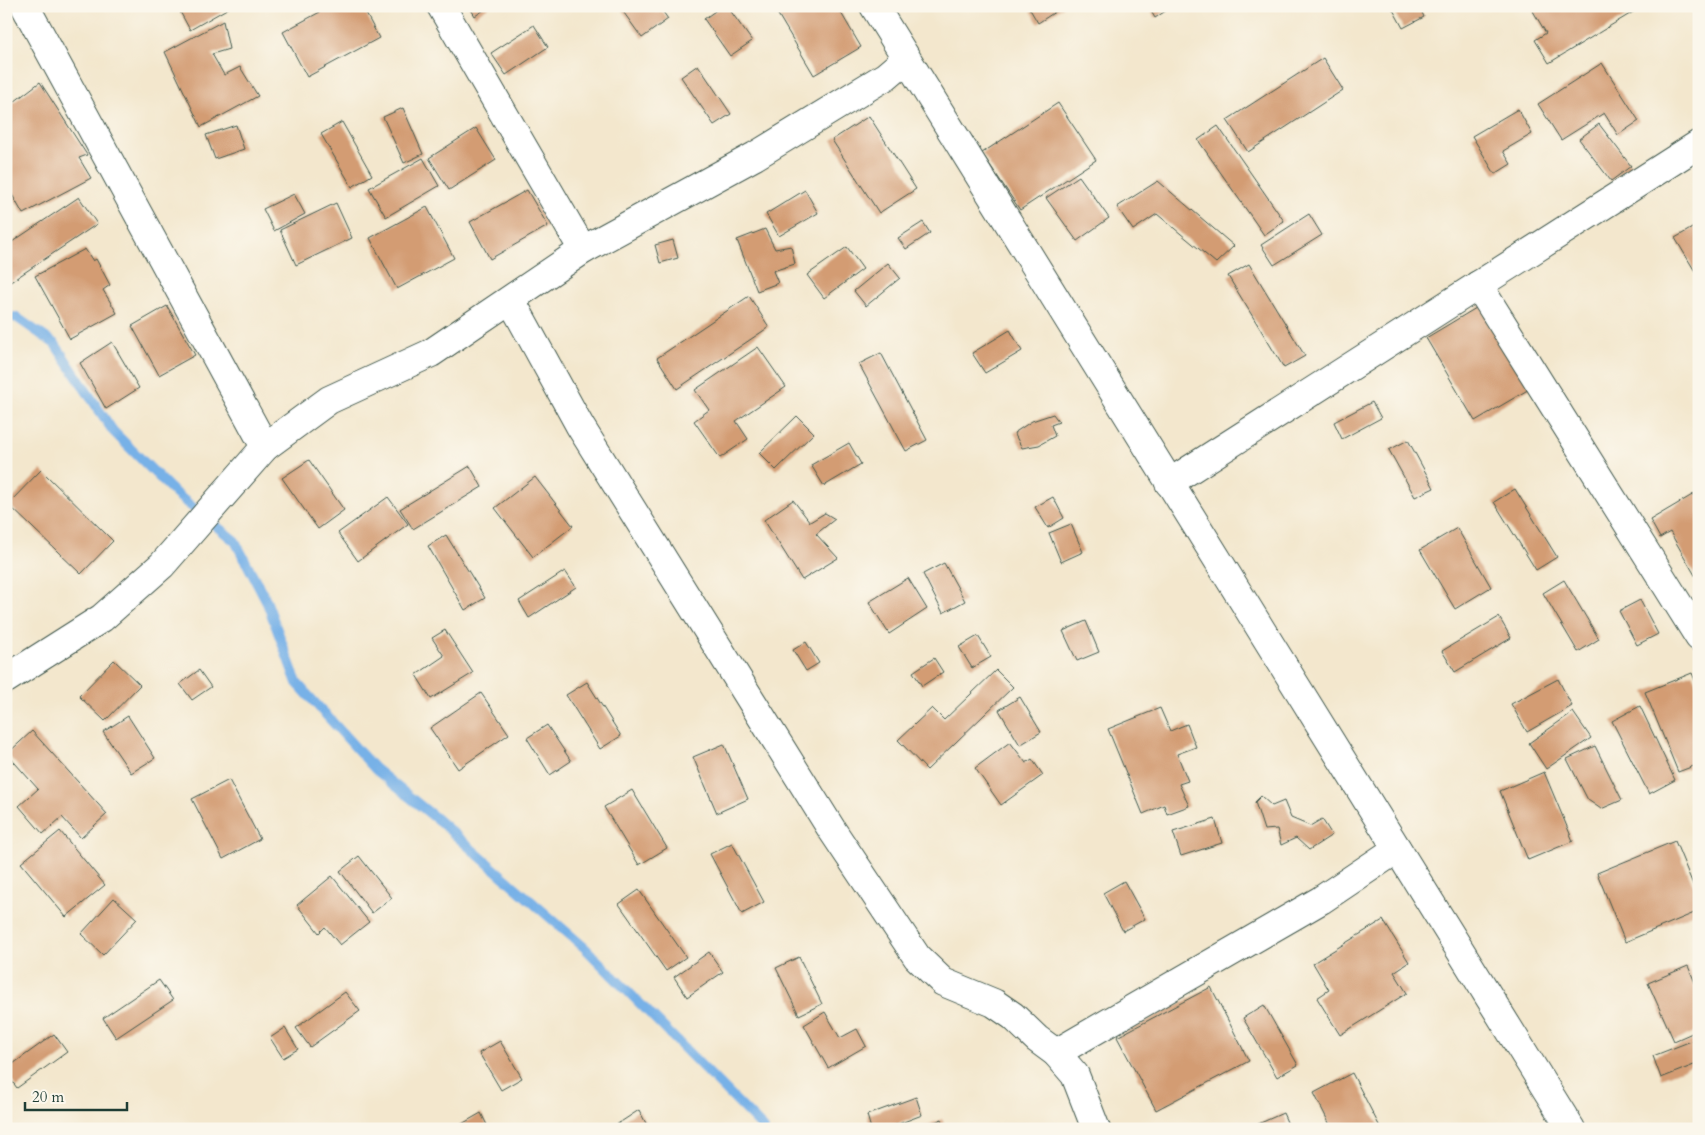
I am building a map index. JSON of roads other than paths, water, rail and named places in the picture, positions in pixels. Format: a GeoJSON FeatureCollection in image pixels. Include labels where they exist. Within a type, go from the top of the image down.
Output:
{"type":"FeatureCollection","features":[{"type":"Feature","properties":{"kind":"street"},"geometry":{"type":"LineString","coordinates":[[25,6],[265,447]]}},
{"type":"Feature","properties":{"kind":"street"},"geometry":{"type":"LineString","coordinates":[[441,6],[583,250]]}},
{"type":"Feature","properties":{"kind":"street"},"geometry":{"type":"LineString","coordinates":[[874,6],[1571,1129]]}},
{"type":"Feature","properties":{"kind":"street"},"geometry":{"type":"LineString","coordinates":[[6,679],[102,618],[162,564],[265,447],[329,400],[431,353],[583,250],[754,156],[886,76],[906,59]]}},
{"type":"Feature","properties":{"kind":"street"},"geometry":{"type":"LineString","coordinates":[[1169,483],[1699,144]]}},
{"type":"Feature","properties":{"kind":"street"},"geometry":{"type":"LineString","coordinates":[[1478,285],[1699,636]]}},
{"type":"Feature","properties":{"kind":"street"},"geometry":{"type":"LineString","coordinates":[[511,300],[590,442],[832,830],[917,957],[943,982],[962,992],[994,1003],[1013,1016],[1037,1039],[1056,1053],[1075,1075],[1096,1129]]}},
{"type":"Feature","properties":{"kind":"street"},"geometry":{"type":"LineString","coordinates":[[1056,1053],[1321,900],[1397,849]]}},
{"type":"Feature","properties":{"kind":"waterway"},"geometry":{"type":"LineString","coordinates":[[6,318],[16,317],[55,344],[113,431],[176,494],[235,541],[266,600],[297,683],[375,769],[438,820],[585,948],[764,1129]]}}]}
